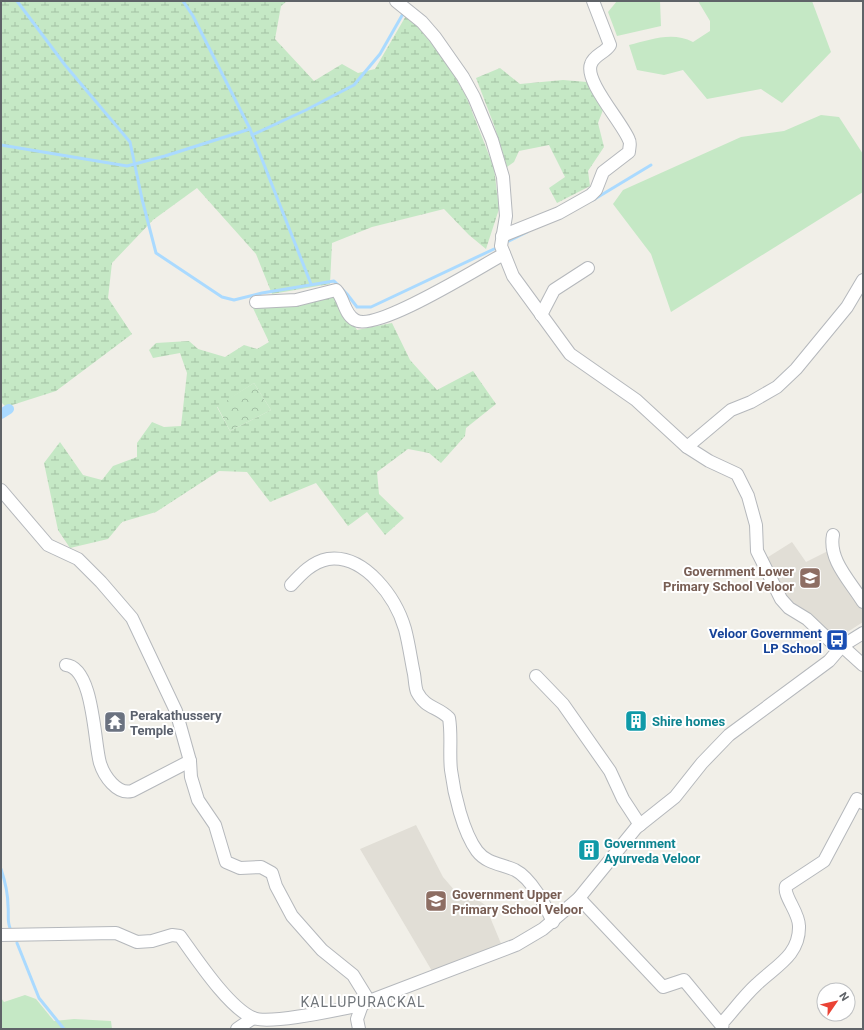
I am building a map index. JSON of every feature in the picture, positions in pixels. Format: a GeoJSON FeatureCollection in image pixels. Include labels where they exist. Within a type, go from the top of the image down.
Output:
{"type":"FeatureCollection","features":[{"type":"Feature","properties":{"kind":"street"},"geometry":{"type":"LineString","coordinates":[[396,1],[422,22],[435,37],[470,88],[492,140],[503,177],[506,216],[501,246],[512,276],[570,354],[636,400],[687,447],[709,461],[737,474],[748,496],[756,525],[757,551],[781,600],[789,608],[807,619],[830,641],[842,646],[863,665]]}},
{"type":"Feature","properties":{"kind":"street"},"geometry":{"type":"LineString","coordinates":[[502,236],[559,213],[590,195],[596,190],[603,172],[629,152],[630,141],[612,109],[596,88],[589,73],[591,63],[599,54],[607,50],[610,45],[593,1]]}},
{"type":"Feature","properties":{"kind":"street"},"geometry":{"type":"LineString","coordinates":[[256,302],[296,300],[336,290],[353,318],[356,321],[365,322],[403,310],[504,254]]}},
{"type":"Feature","properties":{"kind":"street"},"geometry":{"type":"LineString","coordinates":[[542,315],[554,290],[588,268]]}},
{"type":"Feature","properties":{"kind":"street"},"geometry":{"type":"LineString","coordinates":[[687,447],[731,410],[751,402],[777,387],[796,369],[847,307],[863,280]]}},
{"type":"Feature","properties":{"kind":"street"},"geometry":{"type":"LineString","coordinates":[[1,490],[48,544],[78,559],[101,582],[132,618],[176,711],[190,761],[191,778],[198,800],[215,825],[226,862],[240,868],[262,867],[272,873],[276,886],[292,916],[322,950],[353,975],[366,1003]]}},
{"type":"Feature","properties":{"kind":"street"},"geometry":{"type":"LineString","coordinates":[[833,535],[832,540],[836,561],[863,602]]}},
{"type":"Feature","properties":{"kind":"street"},"geometry":{"type":"LineString","coordinates":[[291,584],[308,567],[327,559],[343,560],[361,567],[378,582],[397,610],[405,630],[417,691],[427,706],[438,710],[449,718],[451,770],[461,816],[469,837],[478,852],[491,862],[516,871],[525,879],[541,898],[553,922]]}},
{"type":"Feature","properties":{"kind":"street"},"geometry":{"type":"LineString","coordinates":[[1,935],[116,933],[137,942],[152,941],[172,935],[180,936],[204,969],[226,995],[242,1011],[253,1018],[264,1020],[295,1017],[366,1003],[516,945],[553,922],[579,898],[640,825],[675,797],[702,763],[729,735],[829,661],[842,646],[863,633]]}},
{"type":"Feature","properties":{"kind":"street"},"geometry":{"type":"LineString","coordinates":[[66,665],[74,668],[84,684],[92,707],[100,763],[113,785],[125,791],[132,791],[190,761]]}},
{"type":"Feature","properties":{"kind":"street"},"geometry":{"type":"LineString","coordinates":[[536,676],[563,704],[610,771],[623,799],[640,825]]}},
{"type":"Feature","properties":{"kind":"street"},"geometry":{"type":"LineString","coordinates":[[579,898],[663,987],[684,980],[722,1027],[755,985],[785,961],[794,950],[799,926],[798,915],[786,894],[786,886],[821,865],[857,799],[863,803]]}},
{"type":"Feature","properties":{"kind":"street"},"geometry":{"type":"LineString","coordinates":[[359,1029],[357,1019],[366,1003]]}},
{"type":"Feature","properties":{"kind":"street"},"geometry":{"type":"LineString","coordinates":[[237,1029],[253,1018]]}},
{"type":"Feature","properties":{"kind":"shaded area","name":"Government Lower Primary School Veloor"},"geometry":{"type":"Polygon","coordinates":[[[792,542],[806,562],[828,551],[863,609],[863,622],[835,640],[794,606],[783,593],[765,559],[792,542]]]}},
{"type":"Feature","properties":{"kind":"shaded area","name":"Government Upper Primary School Veloor"},"geometry":{"type":"Polygon","coordinates":[[[416,825],[443,877],[455,891],[475,898],[485,905],[502,946],[432,971],[360,849],[416,825]]]}},
{"type":"Feature","properties":{"kind":"green space"},"geometry":{"type":"Polygon","coordinates":[[[1,1],[287,1],[281,6],[275,39],[314,81],[342,64],[358,73],[375,69],[407,14],[446,61],[466,96],[494,168],[499,209],[486,249],[469,235],[444,209],[372,227],[332,243],[330,284],[272,294],[256,254],[197,188],[153,220],[112,263],[108,298],[132,334],[56,391],[6,407],[1,402],[1,1]]]}},
{"type":"Feature","properties":{"kind":"green space"},"geometry":{"type":"Polygon","coordinates":[[[617,1],[660,1],[661,26],[617,36],[608,12],[617,1]]]}},
{"type":"Feature","properties":{"kind":"green space"},"geometry":{"type":"Polygon","coordinates":[[[698,1],[812,1],[831,52],[782,103],[761,89],[707,99],[683,70],[664,75],[637,70],[629,45],[669,37],[677,37],[693,42],[710,31],[710,21],[698,1]]]}},
{"type":"Feature","properties":{"kind":"green space"},"geometry":{"type":"Polygon","coordinates":[[[500,68],[520,84],[563,80],[587,82],[598,98],[603,110],[598,123],[604,147],[588,171],[590,186],[557,203],[549,188],[565,177],[549,145],[519,151],[514,162],[507,167],[494,125],[476,78],[500,68]]]}},
{"type":"Feature","properties":{"kind":"green space"},"geometry":{"type":"Polygon","coordinates":[[[821,115],[839,117],[863,154],[863,192],[671,312],[651,254],[613,204],[623,190],[741,137],[784,131],[821,115]]]}},
{"type":"Feature","properties":{"kind":"green space"},"geometry":{"type":"Polygon","coordinates":[[[334,294],[357,330],[392,323],[410,360],[437,390],[473,371],[496,404],[466,428],[465,436],[441,463],[429,453],[408,449],[377,472],[379,494],[404,518],[385,535],[367,512],[348,526],[316,483],[270,502],[247,472],[219,471],[156,512],[122,522],[108,539],[70,548],[58,530],[44,463],[60,442],[83,475],[102,480],[113,466],[137,457],[137,443],[152,422],[164,427],[181,426],[187,373],[180,353],[153,358],[149,350],[156,343],[189,341],[198,349],[225,357],[244,345],[257,349],[269,342],[253,308],[296,304],[334,294]],[[254,383],[217,407],[230,431],[271,410],[254,383]]]}},
{"type":"Feature","properties":{"kind":"green space"},"geometry":{"type":"Polygon","coordinates":[[[254,383],[271,410],[230,431],[217,406],[254,383]]]}},
{"type":"Feature","properties":{"kind":"green space"},"geometry":{"type":"Polygon","coordinates":[[[25,995],[36,999],[54,1021],[74,1019],[111,1021],[112,1029],[1,1029],[1,998],[4,1002],[25,995]]]}},
{"type":"Feature","properties":{"kind":"waterway"},"geometry":{"type":"LineString","coordinates":[[17,1],[65,65],[130,142],[142,199],[156,253],[222,297],[234,300],[262,293],[334,281],[357,307],[371,307],[494,249]]}},
{"type":"Feature","properties":{"kind":"waterway"},"geometry":{"type":"LineString","coordinates":[[183,1],[193,16],[250,129],[311,284]]}},
{"type":"Feature","properties":{"kind":"waterway"},"geometry":{"type":"LineString","coordinates":[[252,135],[306,110],[354,85],[380,54],[404,12]]}},
{"type":"Feature","properties":{"kind":"waterway"},"geometry":{"type":"LineString","coordinates":[[1,145],[127,166],[165,156],[250,129]]}},
{"type":"Feature","properties":{"kind":"waterway"},"geometry":{"type":"LineString","coordinates":[[593,200],[651,165]]}},
{"type":"Feature","properties":{"kind":"waterway"},"geometry":{"type":"LineString","coordinates":[[509,241],[527,232]]}},
{"type":"Feature","properties":{"kind":"waterway"},"geometry":{"type":"LineString","coordinates":[[1,414],[9,409]]}},
{"type":"Feature","properties":{"kind":"waterway"},"geometry":{"type":"LineString","coordinates":[[1,869],[7,892],[8,920],[10,928]]}},
{"type":"Feature","properties":{"kind":"waterway"},"geometry":{"type":"LineString","coordinates":[[17,943],[39,998],[64,1029]]}},
{"type":"Feature","properties":{"kind":"place","name":"Government Lower Primary School Veloor"},"geometry":{"type":"Point","coordinates":[810,578]}},
{"type":"Feature","properties":{"kind":"place","name":"Veloor Government LP School"},"geometry":{"type":"Point","coordinates":[837,640]}},
{"type":"Feature","properties":{"kind":"place","name":"Shire homes"},"geometry":{"type":"Point","coordinates":[636,721]}},
{"type":"Feature","properties":{"kind":"place","name":"Perakathussery Temple"},"geometry":{"type":"Point","coordinates":[115,722]}},
{"type":"Feature","properties":{"kind":"place","name":"Government Ayurveda Veloor"},"geometry":{"type":"Point","coordinates":[589,850]}},
{"type":"Feature","properties":{"kind":"place","name":"Government Upper Primary School Veloor"},"geometry":{"type":"Point","coordinates":[436,901]}},
{"type":"Feature","properties":{"kind":"district","name":"KALLUPURACKAL"},"geometry":{"type":"Point","coordinates":[363,1002]}}]}
